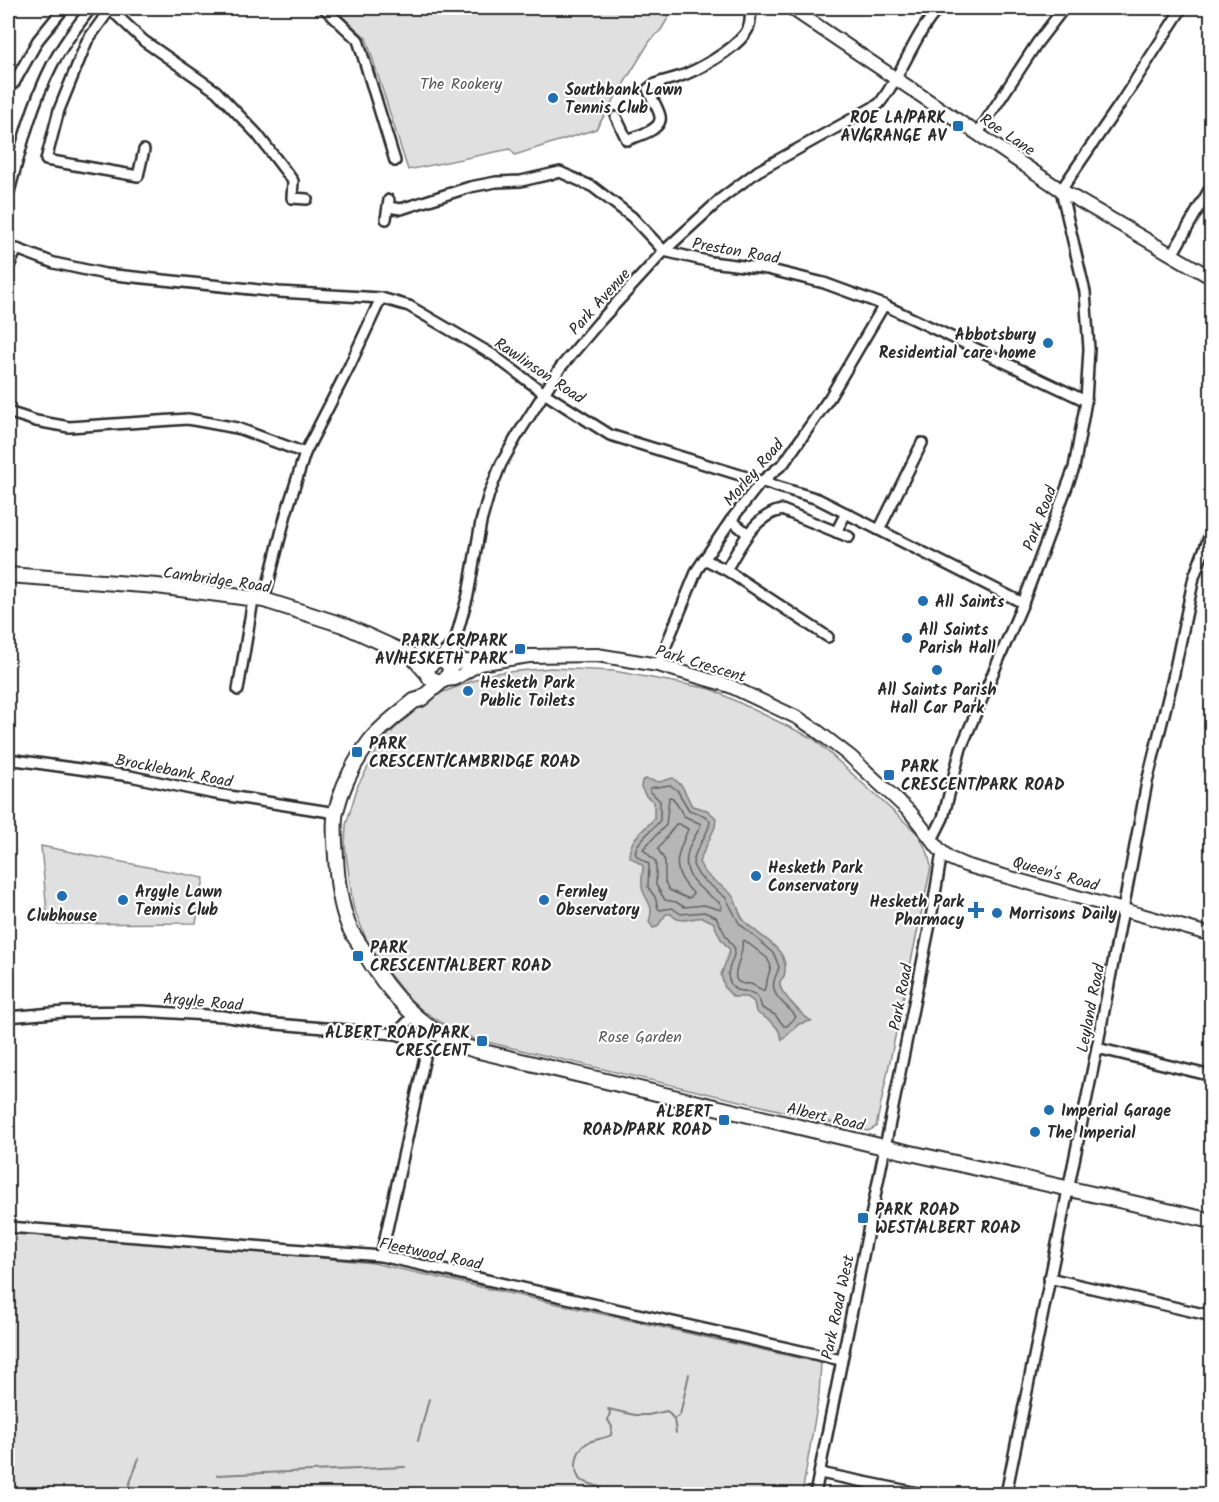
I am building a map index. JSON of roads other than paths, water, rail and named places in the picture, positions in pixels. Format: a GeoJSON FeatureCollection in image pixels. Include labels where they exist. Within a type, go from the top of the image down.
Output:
{"type":"FeatureCollection","features":[{"type":"Feature","properties":{"kind":"highway","name":"Cambridge Road"},"geometry":{"type":"LineString","coordinates":[[8,575],[157,586],[258,600],[344,625],[412,656],[428,675]]}},
{"type":"Feature","properties":{"kind":"highway","name":"Cambridge Road"},"geometry":{"type":"LineString","coordinates":[[412,656],[421,654],[443,662]]}},
{"type":"Feature","properties":{"kind":"highway"},"geometry":{"type":"LineString","coordinates":[[443,662],[450,675],[444,681],[432,680],[428,675],[429,665],[443,662]]}},
{"type":"Feature","properties":{"kind":"highway","name":"Park Crescent"},"geometry":{"type":"LineString","coordinates":[[414,701],[415,695],[428,675]]}},
{"type":"Feature","properties":{"kind":"highway","name":"Park Crescent"},"geometry":{"type":"LineString","coordinates":[[431,1035],[389,990],[347,924],[336,863],[336,813],[342,792],[370,740],[414,701],[421,699],[444,681]]}},
{"type":"Feature","properties":{"kind":"highway","name":"Albert Road"},"geometry":{"type":"LineString","coordinates":[[431,1035],[475,1050],[885,1147],[1212,1221]]}},
{"type":"Feature","properties":{"kind":"main road","name":"Roe Lane"},"geometry":{"type":"LineString","coordinates":[[791,8],[1061,190],[1212,278]]}},
{"type":"Feature","properties":{"kind":"main road","name":"Park Crescent"},"geometry":{"type":"LineString","coordinates":[[444,681],[455,679],[479,664],[529,656],[597,655],[658,665],[730,686],[798,718],[851,757],[911,813]]}},
{"type":"Feature","properties":{"kind":"main road","name":"Park Crescent"},"geometry":{"type":"LineString","coordinates":[[443,662],[468,661],[479,664]]}},
{"type":"Feature","properties":{"kind":"main road","name":"Queen's Road"},"geometry":{"type":"LineString","coordinates":[[911,813],[942,852],[965,865],[1212,935]]}},
{"type":"Feature","properties":{"kind":"street"},"geometry":{"type":"LineString","coordinates":[[8,82],[14,83],[38,40],[64,8]]}},
{"type":"Feature","properties":{"kind":"street"},"geometry":{"type":"LineString","coordinates":[[8,195],[26,129],[52,65],[91,8]]}},
{"type":"Feature","properties":{"kind":"street"},"geometry":{"type":"LineString","coordinates":[[144,150],[138,176],[46,160],[59,110],[87,41],[109,8],[144,41],[216,92],[257,134],[293,181],[292,198],[307,199]]}},
{"type":"Feature","properties":{"kind":"street"},"geometry":{"type":"LineString","coordinates":[[324,8],[358,40],[395,161]]}},
{"type":"Feature","properties":{"kind":"street"},"geometry":{"type":"LineString","coordinates":[[616,117],[627,140],[655,128],[660,122],[660,115],[648,89],[655,83],[700,69],[722,54],[744,34],[751,20],[750,8]]}},
{"type":"Feature","properties":{"kind":"street","name":"Park Avenue"},"geometry":{"type":"LineString","coordinates":[[443,662],[455,641],[468,595],[481,522],[489,494],[501,464],[560,368],[664,251],[723,197],[758,171],[879,104],[896,79],[929,18],[939,8]]}},
{"type":"Feature","properties":{"kind":"street"},"geometry":{"type":"LineString","coordinates":[[978,133],[1037,43],[1064,8]]}},
{"type":"Feature","properties":{"kind":"street"},"geometry":{"type":"LineString","coordinates":[[1061,190],[1182,8]]}},
{"type":"Feature","properties":{"kind":"street"},"geometry":{"type":"LineString","coordinates":[[386,219],[389,203],[401,209],[470,187],[520,181],[560,172],[594,187],[632,217],[664,251]]}},
{"type":"Feature","properties":{"kind":"street"},"geometry":{"type":"LineString","coordinates":[[1172,255],[1212,185]]}},
{"type":"Feature","properties":{"kind":"street","name":"Park Road"},"geometry":{"type":"LineString","coordinates":[[932,840],[943,818],[961,748],[1023,603],[1074,468],[1086,401],[1089,349],[1084,292],[1061,190]]}},
{"type":"Feature","properties":{"kind":"street","name":"Rawlinson Road"},"geometry":{"type":"LineString","coordinates":[[8,268],[17,249],[54,263],[105,274],[279,292],[381,298],[409,306],[493,355],[544,393],[610,435],[818,499],[1023,603]]}},
{"type":"Feature","properties":{"kind":"street","name":"Preston Road"},"geometry":{"type":"LineString","coordinates":[[664,251],[711,262],[767,269],[824,283],[884,305],[1086,401]]}},
{"type":"Feature","properties":{"kind":"street"},"geometry":{"type":"LineString","coordinates":[[238,690],[258,600],[305,453],[381,298]]}},
{"type":"Feature","properties":{"kind":"street","name":"Morley Road"},"geometry":{"type":"LineString","coordinates":[[658,665],[697,570],[731,520],[761,482],[784,463],[830,397],[884,305]]}},
{"type":"Feature","properties":{"kind":"street"},"geometry":{"type":"LineString","coordinates":[[8,412],[36,421],[69,427],[188,419],[237,428],[305,453]]}},
{"type":"Feature","properties":{"kind":"street"},"geometry":{"type":"LineString","coordinates":[[879,530],[922,443]]}},
{"type":"Feature","properties":{"kind":"street"},"geometry":{"type":"LineString","coordinates":[[726,570],[748,534],[772,512],[782,510],[849,537]]}},
{"type":"Feature","properties":{"kind":"street"},"geometry":{"type":"LineString","coordinates":[[836,532],[846,513]]}},
{"type":"Feature","properties":{"kind":"street"},"geometry":{"type":"LineString","coordinates":[[731,520],[748,534]]}},
{"type":"Feature","properties":{"kind":"street","name":"Leyland Road"},"geometry":{"type":"LineString","coordinates":[[1006,1494],[1097,1048],[1147,782],[1173,678],[1194,577],[1212,529]]}},
{"type":"Feature","properties":{"kind":"street"},"geometry":{"type":"LineString","coordinates":[[704,559],[726,570],[828,637]]}},
{"type":"Feature","properties":{"kind":"street","name":"Brocklebank Road"},"geometry":{"type":"LineString","coordinates":[[8,759],[130,776],[210,793],[336,813]]}},
{"type":"Feature","properties":{"kind":"street","name":"Park Road"},"geometry":{"type":"LineString","coordinates":[[885,1147],[942,852]]}},
{"type":"Feature","properties":{"kind":"street","name":"Argyle Road"},"geometry":{"type":"LineString","coordinates":[[8,1017],[64,1012],[142,1011],[224,1016],[264,1023],[396,1034],[409,1038],[431,1035]]}},
{"type":"Feature","properties":{"kind":"street"},"geometry":{"type":"LineString","coordinates":[[396,1034],[414,1016]]}},
{"type":"Feature","properties":{"kind":"street"},"geometry":{"type":"LineString","coordinates":[[381,1256],[431,1035]]}},
{"type":"Feature","properties":{"kind":"street"},"geometry":{"type":"LineString","coordinates":[[1097,1048],[1212,1076]]}},
{"type":"Feature","properties":{"kind":"street","name":"Park Road West"},"geometry":{"type":"LineString","coordinates":[[815,1494],[885,1147]]}},
{"type":"Feature","properties":{"kind":"street","name":"Fleetwood Road"},"geometry":{"type":"LineString","coordinates":[[8,1227],[381,1256],[841,1360]]}},
{"type":"Feature","properties":{"kind":"street"},"geometry":{"type":"LineString","coordinates":[[1049,1278],[1212,1316]]}},
{"type":"Feature","properties":{"kind":"street"},"geometry":{"type":"LineString","coordinates":[[820,1473],[923,1494]]}},
{"type":"Feature","properties":{"kind":"water"},"geometry":{"type":"Polygon","coordinates":[[[673,778],[682,786],[692,806],[707,810],[716,818],[715,827],[699,862],[702,868],[731,894],[741,916],[747,923],[780,952],[785,969],[780,981],[781,988],[792,1004],[811,1021],[799,1024],[782,1040],[775,1026],[756,1012],[754,1002],[747,997],[733,997],[725,988],[721,975],[730,950],[721,939],[713,922],[704,918],[682,920],[666,914],[657,927],[653,928],[649,922],[651,909],[643,891],[643,866],[629,856],[630,850],[637,836],[654,819],[654,802],[646,796],[641,787],[642,781],[646,779],[659,782],[673,778]]]}},
{"type":"Feature","properties":{"kind":"waterway"},"geometry":{"type":"LineString","coordinates":[[675,1418],[680,1415],[689,1374]]}},
{"type":"Feature","properties":{"kind":"waterway"},"geometry":{"type":"LineString","coordinates":[[418,1441],[429,1399]]}},
{"type":"Feature","properties":{"kind":"waterway"},"geometry":{"type":"LineString","coordinates":[[612,1494],[580,1480],[576,1466],[576,1460],[583,1446],[611,1435],[612,1427],[608,1420],[610,1412],[608,1409],[635,1415],[667,1411],[674,1419],[676,1433]]}},
{"type":"Feature","properties":{"kind":"waterway"},"geometry":{"type":"LineString","coordinates":[[126,1494],[139,1458]]}},
{"type":"Feature","properties":{"kind":"waterway"},"geometry":{"type":"LineString","coordinates":[[217,1475],[405,1467]]}},
{"type":"Feature","properties":{"kind":"place","name":"Southbank Lawn Tennis Club"},"geometry":{"type":"Point","coordinates":[553,98]}},
{"type":"Feature","properties":{"kind":"place","name":"ROE LA/PARK AV/GRANGE AV"},"geometry":{"type":"Point","coordinates":[958,126]}},
{"type":"Feature","properties":{"kind":"place","name":"Abbotsbury Residential care home"},"geometry":{"type":"Point","coordinates":[1048,343]}},
{"type":"Feature","properties":{"kind":"place","name":"All Saints"},"geometry":{"type":"Point","coordinates":[923,601]}},
{"type":"Feature","properties":{"kind":"place","name":"All Saints Parish Hall"},"geometry":{"type":"Point","coordinates":[907,638]}},
{"type":"Feature","properties":{"kind":"place","name":"PARK CR/PARK AV/HESKETH PARK"},"geometry":{"type":"Point","coordinates":[520,649]}},
{"type":"Feature","properties":{"kind":"place","name":"All Saints Parish Hall Car Park"},"geometry":{"type":"Point","coordinates":[937,670]}},
{"type":"Feature","properties":{"kind":"place","name":"Hesketh Park Public Toilets"},"geometry":{"type":"Point","coordinates":[468,691]}},
{"type":"Feature","properties":{"kind":"place","name":"PARK CRESCENT/CAMBRIDGE ROAD"},"geometry":{"type":"Point","coordinates":[357,752]}},
{"type":"Feature","properties":{"kind":"place","name":"PARK CRESCENT/PARK ROAD"},"geometry":{"type":"Point","coordinates":[889,775]}},
{"type":"Feature","properties":{"kind":"place","name":"Hesketh Park Conservatory"},"geometry":{"type":"Point","coordinates":[756,876]}},
{"type":"Feature","properties":{"kind":"place","name":"Clubhouse"},"geometry":{"type":"Point","coordinates":[62,896]}},
{"type":"Feature","properties":{"kind":"place","name":"Argyle Lawn Tennis Club"},"geometry":{"type":"Point","coordinates":[123,900]}},
{"type":"Feature","properties":{"kind":"place","name":"Fernley Observatory"},"geometry":{"type":"Point","coordinates":[544,900]}},
{"type":"Feature","properties":{"kind":"place","name":"Hesketh Park Pharmacy"},"geometry":{"type":"Point","coordinates":[976,910]}},
{"type":"Feature","properties":{"kind":"place","name":"Morrisons Daily"},"geometry":{"type":"Point","coordinates":[997,913]}},
{"type":"Feature","properties":{"kind":"place","name":"PARK CRESCENT/ALBERT ROAD"},"geometry":{"type":"Point","coordinates":[358,956]}},
{"type":"Feature","properties":{"kind":"place","name":"ALBERT ROAD/PARK CRESCENT"},"geometry":{"type":"Point","coordinates":[482,1041]}},
{"type":"Feature","properties":{"kind":"place","name":"Imperial Garage"},"geometry":{"type":"Point","coordinates":[1049,1110]}},
{"type":"Feature","properties":{"kind":"place","name":"ALBERT ROAD/PARK ROAD"},"geometry":{"type":"Point","coordinates":[724,1120]}},
{"type":"Feature","properties":{"kind":"place","name":"The Imperial"},"geometry":{"type":"Point","coordinates":[1035,1132]}},
{"type":"Feature","properties":{"kind":"place","name":"PARK ROAD WEST/ALBERT ROAD"},"geometry":{"type":"Point","coordinates":[863,1218]}},
{"type":"Feature","properties":{"kind":"park label","name":"The Rookery"},"geometry":{"type":"Point","coordinates":[461,83]}},
{"type":"Feature","properties":{"kind":"park label","name":"Rose Garden"},"geometry":{"type":"Point","coordinates":[640,1036]}}]}
